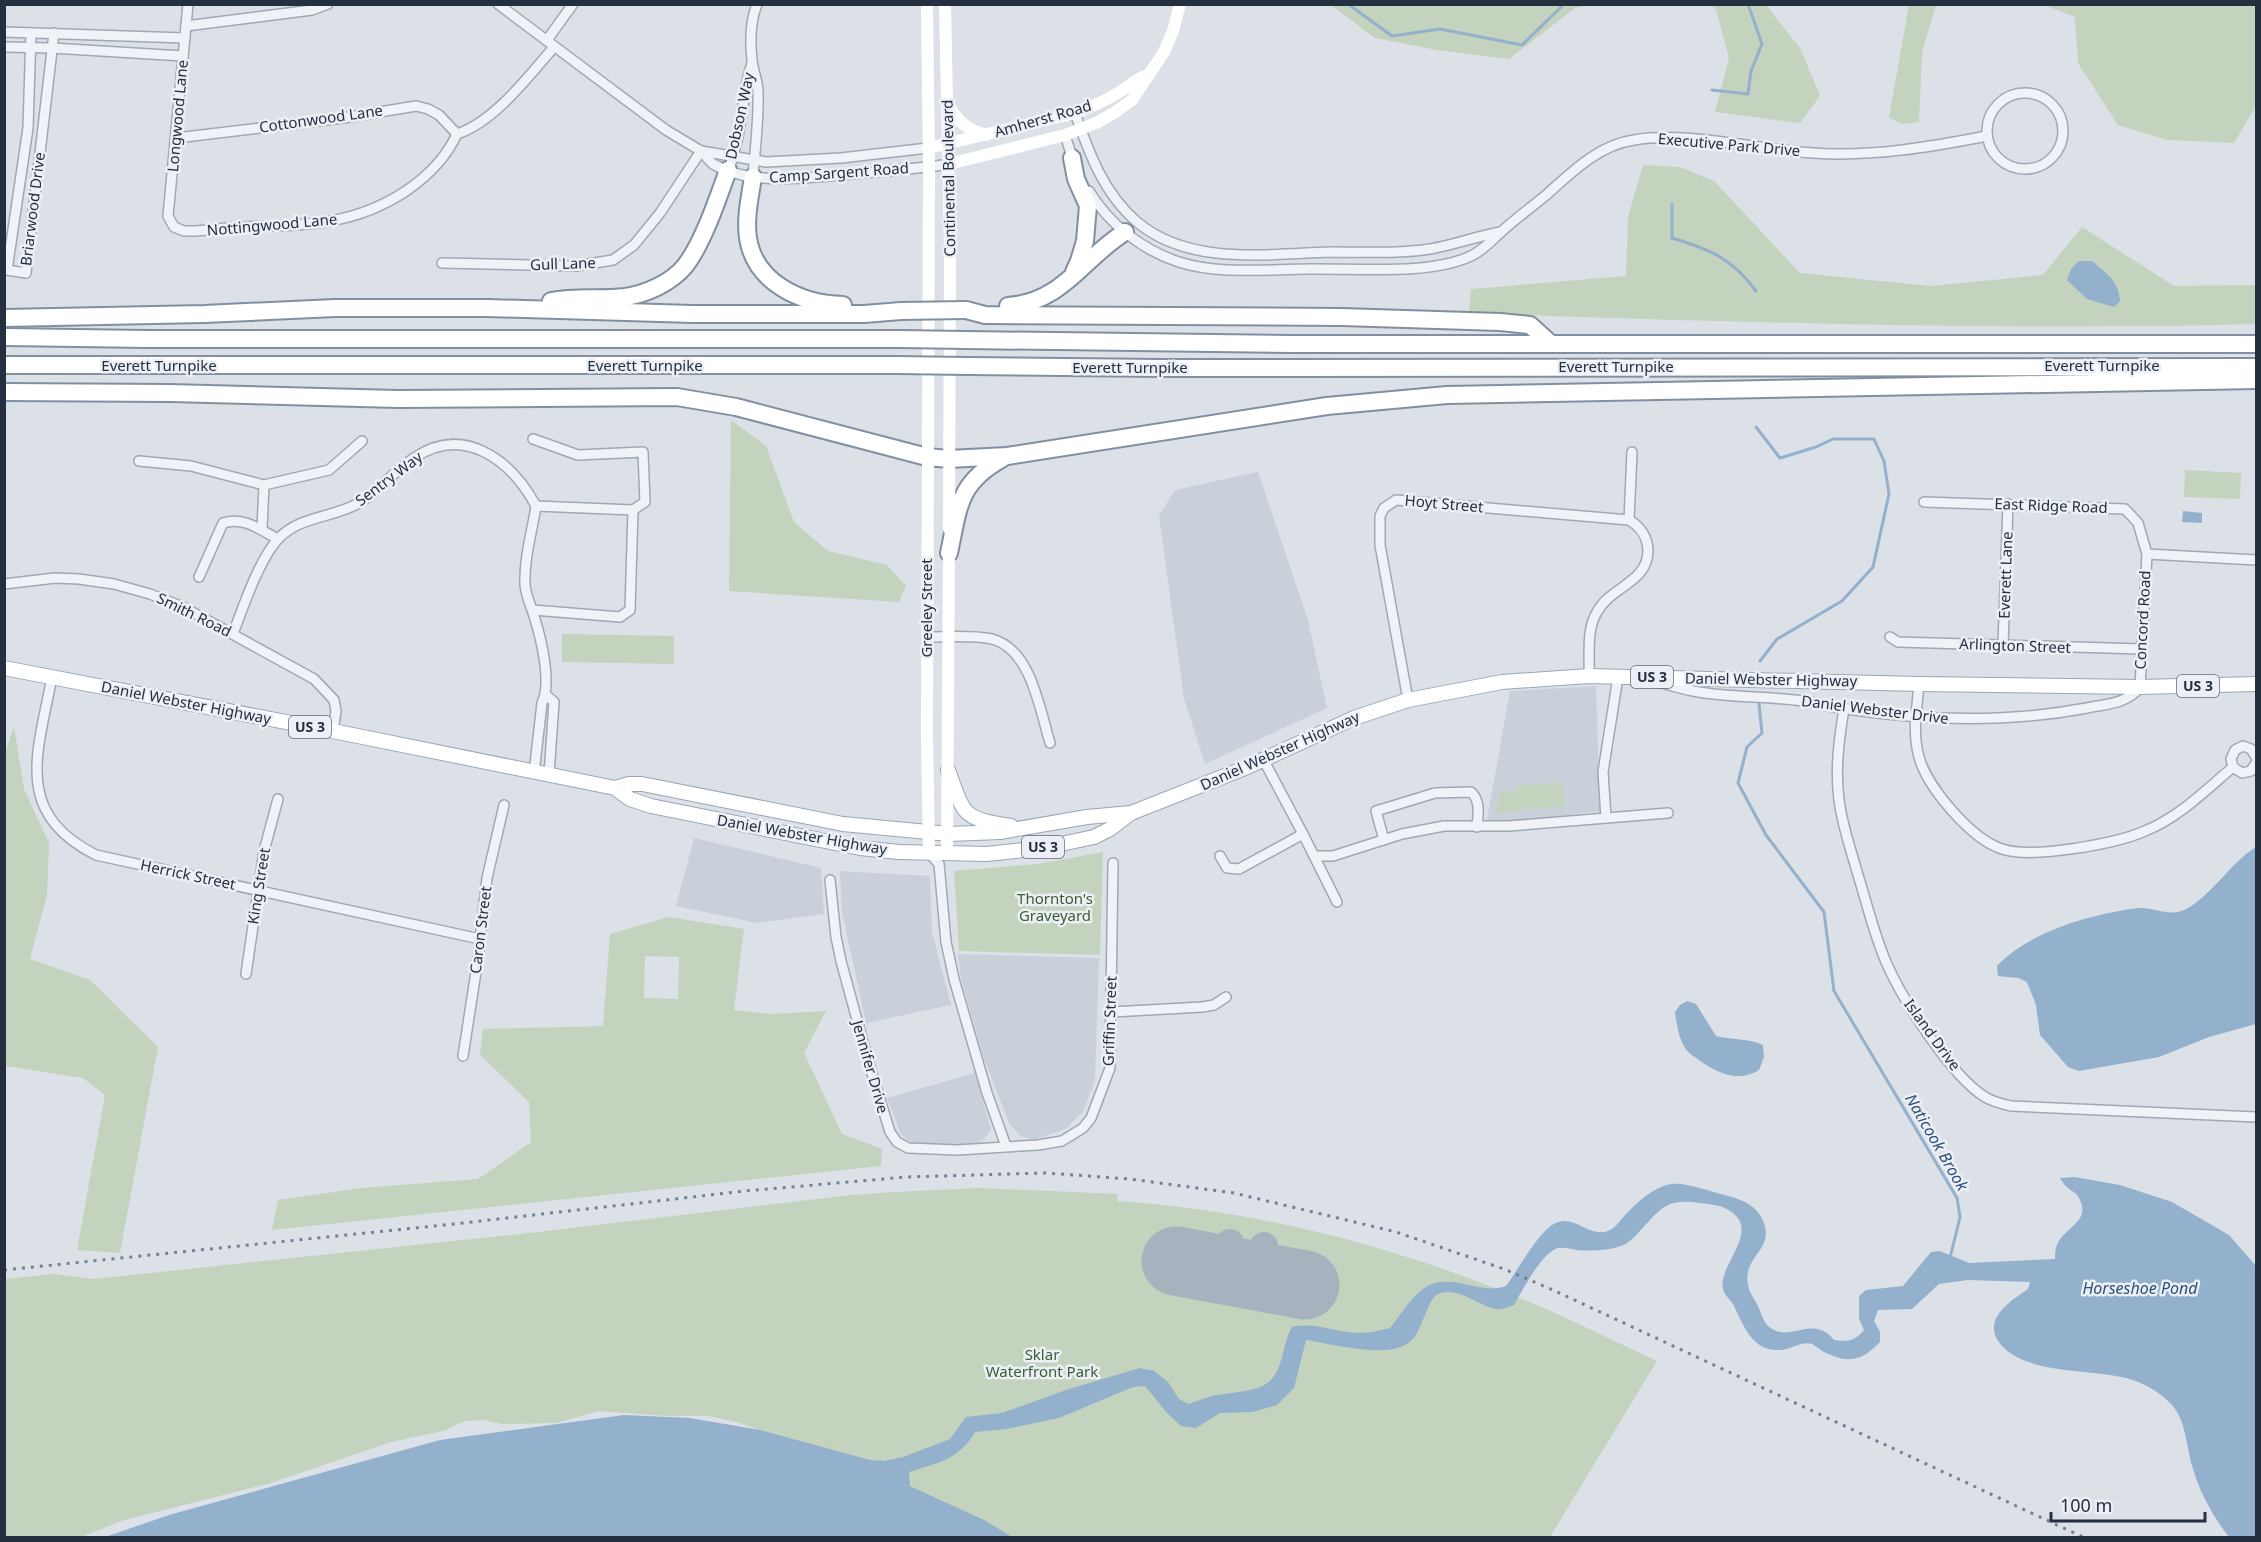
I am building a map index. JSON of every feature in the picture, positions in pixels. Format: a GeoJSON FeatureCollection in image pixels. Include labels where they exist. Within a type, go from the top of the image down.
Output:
{"type":"FeatureCollection","features":[{"type":"Feature","properties":{"kind":"highway"},"geometry":{"type":"LineString","coordinates":[[1071,276],[1079,261],[1085,241],[1088,206],[1076,178],[1072,158]]}},
{"type":"Feature","properties":{"kind":"highway"},"geometry":{"type":"LineString","coordinates":[[512,308],[559,300],[637,295],[658,286],[684,267],[695,249],[730,163]]}},
{"type":"Feature","properties":{"kind":"highway"},"geometry":{"type":"LineString","coordinates":[[753,169],[747,221],[748,239],[754,257],[768,278],[788,292],[811,299],[837,305],[869,306],[901,311]]}},
{"type":"Feature","properties":{"kind":"highway"},"geometry":{"type":"LineString","coordinates":[[4,318],[204,314],[335,308],[512,308],[693,314],[864,314],[966,310],[986,306],[1026,304],[1054,292],[1113,240],[1132,227]]}},
{"type":"Feature","properties":{"kind":"highway"},"geometry":{"type":"LineString","coordinates":[[966,310],[984,315],[1342,317],[1500,322],[1530,325],[1551,344]]}},
{"type":"Feature","properties":{"kind":"highway","name":"Everett Turnpike"},"geometry":{"type":"LineString","coordinates":[[4,337],[899,339],[1212,344],[2256,344]]}},
{"type":"Feature","properties":{"kind":"highway","name":"Everett Turnpike"},"geometry":{"type":"LineString","coordinates":[[4,365],[897,365],[1120,368],[2256,367]]}},
{"type":"Feature","properties":{"kind":"highway"},"geometry":{"type":"LineString","coordinates":[[4,392],[170,393],[398,399],[677,397],[736,407],[927,457],[948,459],[1007,456],[1327,406],[1447,395],[2256,380]]}},
{"type":"Feature","properties":{"kind":"highway"},"geometry":{"type":"LineString","coordinates":[[949,553],[959,504],[964,493],[978,474],[1007,456]]}},
{"type":"Feature","properties":{"kind":"main road","name":"Continental Boulevard"},"geometry":{"type":"LineString","coordinates":[[927,4],[928,348]]}},
{"type":"Feature","properties":{"kind":"main road","name":"Continental Boulevard"},"geometry":{"type":"LineString","coordinates":[[945,4],[950,351]]}},
{"type":"Feature","properties":{"kind":"main road","name":"Amherst Road"},"geometry":{"type":"LineString","coordinates":[[949,164],[1065,135],[1114,113],[1132,100],[1164,52],[1173,31],[1180,4]]}},
{"type":"Feature","properties":{"kind":"main road","name":"Amherst Road"},"geometry":{"type":"LineString","coordinates":[[928,148],[987,135],[1094,106],[1136,79],[1149,74]]}},
{"type":"Feature","properties":{"kind":"main road"},"geometry":{"type":"LineString","coordinates":[[947,102],[960,123],[974,132],[987,135]]}},
{"type":"Feature","properties":{"kind":"main road","name":"Greeley Street"},"geometry":{"type":"LineString","coordinates":[[928,348],[929,853]]}},
{"type":"Feature","properties":{"kind":"main road","name":"Greeley Street"},"geometry":{"type":"LineString","coordinates":[[943,859],[949,834],[950,351]]}},
{"type":"Feature","properties":{"kind":"main road","name":"Daniel Webster Highway"},"geometry":{"type":"LineString","coordinates":[[4,668],[615,788],[640,803],[682,813],[860,848],[929,853],[943,859],[1015,852],[1094,837],[1110,830],[1131,813],[1263,759],[1354,718],[1408,700],[1502,682],[1618,676],[2140,687],[2256,684]]}},
{"type":"Feature","properties":{"kind":"main road"},"geometry":{"type":"LineString","coordinates":[[948,770],[960,802],[970,816],[986,823],[1025,828]]}},
{"type":"Feature","properties":{"kind":"main road","name":"Daniel Webster Highway"},"geometry":{"type":"LineString","coordinates":[[615,788],[629,784],[642,784],[843,824],[928,833],[1000,832],[1111,814],[1131,813]]}},
{"type":"Feature","properties":{"kind":"street","name":"Longwood Lane"},"geometry":{"type":"LineString","coordinates":[[174,227],[168,216],[188,4]]}},
{"type":"Feature","properties":{"kind":"street"},"geometry":{"type":"LineString","coordinates":[[186,27],[312,10],[328,4]]}},
{"type":"Feature","properties":{"kind":"street","name":"Camp Sargent Road"},"geometry":{"type":"LineString","coordinates":[[498,4],[666,130],[701,151],[712,164],[730,163],[783,179],[949,164]]}},
{"type":"Feature","properties":{"kind":"street","name":"Nottingwood Lane"},"geometry":{"type":"LineString","coordinates":[[174,227],[196,232],[232,227],[306,225],[354,217],[387,203],[418,183],[444,157],[457,134],[468,130],[506,99],[550,44],[573,4]]}},
{"type":"Feature","properties":{"kind":"street","name":"Dobson Way"},"geometry":{"type":"LineString","coordinates":[[730,163],[738,137],[752,63],[752,21],[757,4]]}},
{"type":"Feature","properties":{"kind":"street"},"geometry":{"type":"LineString","coordinates":[[4,32],[185,38]]}},
{"type":"Feature","properties":{"kind":"street","name":"Briarwood Drive"},"geometry":{"type":"LineString","coordinates":[[31,33],[28,128],[7,270],[26,273],[54,33]]}},
{"type":"Feature","properties":{"kind":"street"},"geometry":{"type":"LineString","coordinates":[[4,47],[183,56]]}},
{"type":"Feature","properties":{"kind":"street","name":"Dobson Way"},"geometry":{"type":"LineString","coordinates":[[752,63],[757,76],[758,92],[753,169]]}},
{"type":"Feature","properties":{"kind":"street"},"geometry":{"type":"LineString","coordinates":[[2021,93],[2039,96],[2052,104],[2061,118],[2061,142],[2055,154],[2046,163],[2029,169],[2019,169],[2004,163],[1993,151],[1988,136],[1989,118],[1995,108],[2010,96],[2021,93]]}},
{"type":"Feature","properties":{"kind":"street","name":"Cottonwood Lane"},"geometry":{"type":"LineString","coordinates":[[176,138],[416,106],[439,115],[457,134]]}},
{"type":"Feature","properties":{"kind":"street","name":"Executive Park Drive"},"geometry":{"type":"LineString","coordinates":[[1075,112],[1106,185],[1146,248],[1182,263],[1233,269],[1420,267],[1472,256],[1594,155],[1631,140],[1668,138],[1783,150],[1850,154],[1898,150],[1988,136]]}},
{"type":"Feature","properties":{"kind":"street","name":"Executive Park Drive"},"geometry":{"type":"LineString","coordinates":[[1065,135],[1072,158],[1096,203],[1132,227],[1191,248],[1239,254],[1404,252],[1453,244],[1501,232]]}},
{"type":"Feature","properties":{"kind":"street","name":"Camp Sargent Road"},"geometry":{"type":"LineString","coordinates":[[730,163],[753,169],[799,161],[928,148]]}},
{"type":"Feature","properties":{"kind":"street","name":"Gull Lane"},"geometry":{"type":"LineString","coordinates":[[442,263],[576,266],[613,260],[634,246],[660,213],[701,151]]}},
{"type":"Feature","properties":{"kind":"street"},"geometry":{"type":"LineString","coordinates":[[533,439],[578,455],[643,453],[645,502],[633,510],[536,506],[526,564],[525,587],[539,632],[546,695],[542,703],[534,773]]}},
{"type":"Feature","properties":{"kind":"street"},"geometry":{"type":"LineString","coordinates":[[139,461],[191,466],[264,485],[329,470],[362,441]]}},
{"type":"Feature","properties":{"kind":"street","name":"Sentry Way"},"geometry":{"type":"LineString","coordinates":[[232,633],[268,553],[278,539],[292,528],[314,518],[355,506],[414,458],[435,446],[459,443],[482,450],[521,481],[536,506]]}},
{"type":"Feature","properties":{"kind":"street"},"geometry":{"type":"LineString","coordinates":[[1589,676],[1591,630],[1596,612],[1614,592],[1643,572],[1646,563],[1645,537],[1641,530],[1629,520],[1632,453]]}},
{"type":"Feature","properties":{"kind":"street"},"geometry":{"type":"LineString","coordinates":[[262,528],[264,485]]}},
{"type":"Feature","properties":{"kind":"street","name":"Hoyt Street"},"geometry":{"type":"LineString","coordinates":[[1408,700],[1380,545],[1380,516],[1389,503],[1405,500],[1629,520]]}},
{"type":"Feature","properties":{"kind":"street","name":"East Ridge Road"},"geometry":{"type":"LineString","coordinates":[[1924,502],[2126,509],[2138,523],[2147,554]]}},
{"type":"Feature","properties":{"kind":"street","name":"Everett Lane"},"geometry":{"type":"LineString","coordinates":[[2003,645],[2008,504]]}},
{"type":"Feature","properties":{"kind":"street"},"geometry":{"type":"LineString","coordinates":[[532,610],[620,617],[630,610],[633,510]]}},
{"type":"Feature","properties":{"kind":"street"},"geometry":{"type":"LineString","coordinates":[[199,577],[223,524],[232,520],[262,528],[278,539]]}},
{"type":"Feature","properties":{"kind":"street"},"geometry":{"type":"LineString","coordinates":[[2147,554],[2256,560]]}},
{"type":"Feature","properties":{"kind":"street","name":"Concord Road"},"geometry":{"type":"LineString","coordinates":[[2140,687],[2147,554]]}},
{"type":"Feature","properties":{"kind":"street","name":"Smith Road"},"geometry":{"type":"LineString","coordinates":[[4,584],[55,578],[114,584],[150,594],[183,607],[308,675],[323,687],[334,700],[336,711],[333,731]]}},
{"type":"Feature","properties":{"kind":"street"},"geometry":{"type":"LineString","coordinates":[[927,637],[990,639],[1010,648],[1024,665],[1030,678],[1050,743]]}},
{"type":"Feature","properties":{"kind":"street","name":"Arlington Street"},"geometry":{"type":"LineString","coordinates":[[1890,637],[1898,642],[2142,649]]}},
{"type":"Feature","properties":{"kind":"street"},"geometry":{"type":"LineString","coordinates":[[1606,818],[1603,772],[1618,676]]}},
{"type":"Feature","properties":{"kind":"street","name":"Herrick Street"},"geometry":{"type":"LineString","coordinates":[[52,677],[36,760],[37,784],[44,807],[57,827],[74,844],[96,855],[480,939]]}},
{"type":"Feature","properties":{"kind":"street","name":"Daniel Webster Drive"},"geometry":{"type":"LineString","coordinates":[[1641,677],[1691,691],[1780,698],[1821,703],[1844,709],[1915,717],[1980,720],[2073,711],[2118,703],[2135,693],[2140,687]]}},
{"type":"Feature","properties":{"kind":"street"},"geometry":{"type":"LineString","coordinates":[[1919,684],[1915,717],[1916,742],[1925,774],[1968,828],[1987,843],[2004,850],[2026,853],[2061,849],[2097,844],[2145,831],[2166,820],[2233,767]]}},
{"type":"Feature","properties":{"kind":"street"},"geometry":{"type":"LineString","coordinates":[[546,695],[554,702],[549,776]]}},
{"type":"Feature","properties":{"kind":"street","name":"Island Drive"},"geometry":{"type":"LineString","coordinates":[[1844,709],[1838,761],[1839,803],[1846,836],[1877,938],[1895,983],[1914,1014],[1942,1053],[1968,1083],[1984,1097],[2011,1106],[2253,1116],[2256,1123]]}},
{"type":"Feature","properties":{"kind":"street"},"geometry":{"type":"LineString","coordinates":[[2256,757],[2254,751],[2249,748],[2239,747],[2231,757],[2233,767],[2240,772],[2252,770],[2256,762]]}},
{"type":"Feature","properties":{"kind":"street"},"geometry":{"type":"LineString","coordinates":[[1263,759],[1337,902]]}},
{"type":"Feature","properties":{"kind":"street"},"geometry":{"type":"LineString","coordinates":[[1384,840],[1376,811],[1435,793],[1471,792],[1477,797],[1477,827]]}},
{"type":"Feature","properties":{"kind":"street","name":"King Street"},"geometry":{"type":"LineString","coordinates":[[246,974],[264,851],[278,799]]}},
{"type":"Feature","properties":{"kind":"street","name":"Caron Street"},"geometry":{"type":"LineString","coordinates":[[463,1056],[478,959],[487,878],[504,805]]}},
{"type":"Feature","properties":{"kind":"street"},"geometry":{"type":"LineString","coordinates":[[1315,856],[1333,856],[1384,840],[1444,826],[1477,827],[1668,813]]}},
{"type":"Feature","properties":{"kind":"street"},"geometry":{"type":"LineString","coordinates":[[1220,856],[1227,868],[1239,869],[1303,834]]}},
{"type":"Feature","properties":{"kind":"street","name":"Greeley Street"},"geometry":{"type":"LineString","coordinates":[[943,859],[946,942],[954,979],[987,1093],[1006,1146]]}},
{"type":"Feature","properties":{"kind":"street","name":"Griffin Street"},"geometry":{"type":"LineString","coordinates":[[1006,1146],[1052,1144],[1073,1136],[1091,1118],[1100,1098],[1110,1068],[1113,863]]}},
{"type":"Feature","properties":{"kind":"street","name":"Jennifer Drive"},"geometry":{"type":"LineString","coordinates":[[830,880],[833,919],[841,961],[890,1132],[897,1142],[908,1148],[920,1150],[1006,1146]]}},
{"type":"Feature","properties":{"kind":"street"},"geometry":{"type":"LineString","coordinates":[[1112,1012],[1202,1007],[1214,1005],[1226,997]]}},
{"type":"Feature","properties":{"kind":"shaded area"},"geometry":{"type":"Polygon","coordinates":[[[1258,472],[1308,620],[1327,708],[1205,764],[1184,699],[1159,515],[1175,490],[1258,472]]]}},
{"type":"Feature","properties":{"kind":"shaded area"},"geometry":{"type":"Polygon","coordinates":[[[1596,686],[1600,811],[1486,825],[1510,691],[1596,686]]]}},
{"type":"Feature","properties":{"kind":"shaded area"},"geometry":{"type":"Polygon","coordinates":[[[694,838],[821,868],[824,914],[757,923],[676,906],[694,838]]]}},
{"type":"Feature","properties":{"kind":"shaded area"},"geometry":{"type":"Polygon","coordinates":[[[840,871],[930,876],[932,932],[951,1005],[866,1023],[842,912],[840,871]]]}},
{"type":"Feature","properties":{"kind":"shaded area"},"geometry":{"type":"Polygon","coordinates":[[[958,954],[1099,958],[1095,1081],[1083,1112],[1065,1129],[1034,1140],[1020,1136],[1009,1123],[983,1056],[961,978],[958,954]]]}},
{"type":"Feature","properties":{"kind":"shaded area"},"geometry":{"type":"Polygon","coordinates":[[[975,1073],[991,1130],[985,1138],[976,1144],[945,1147],[917,1144],[908,1141],[901,1134],[887,1098],[975,1073]]]}},
{"type":"Feature","properties":{"kind":"green space"},"geometry":{"type":"Polygon","coordinates":[[[1331,5],[1591,5],[1575,8],[1509,59],[1437,50],[1375,38],[1331,5]]]}},
{"type":"Feature","properties":{"kind":"green space"},"geometry":{"type":"Polygon","coordinates":[[[1711,5],[1766,5],[1800,48],[1820,96],[1800,123],[1715,112],[1729,58],[1716,9],[1711,5]]]}},
{"type":"Feature","properties":{"kind":"green space"},"geometry":{"type":"Polygon","coordinates":[[[1909,5],[1936,5],[1922,52],[1919,122],[1901,124],[1889,117],[1909,5]]]}},
{"type":"Feature","properties":{"kind":"green space"},"geometry":{"type":"Polygon","coordinates":[[[2044,5],[2256,5],[2256,106],[2234,143],[2167,140],[2118,125],[2078,63],[2075,17],[2044,5]]]}},
{"type":"Feature","properties":{"kind":"green space"},"geometry":{"type":"Polygon","coordinates":[[[1643,165],[1680,167],[1714,181],[1800,273],[1930,286],[2043,275],[2082,227],[2174,286],[2256,285],[2256,324],[1961,326],[1469,313],[1471,289],[1626,276],[1628,217],[1643,165]]]}},
{"type":"Feature","properties":{"kind":"green space"},"geometry":{"type":"Polygon","coordinates":[[[731,420],[766,446],[794,522],[828,551],[887,565],[906,586],[899,602],[729,591],[731,420]]]}},
{"type":"Feature","properties":{"kind":"green space"},"geometry":{"type":"Polygon","coordinates":[[[2185,470],[2241,473],[2240,499],[2184,497],[2185,470]]]}},
{"type":"Feature","properties":{"kind":"green space"},"geometry":{"type":"Polygon","coordinates":[[[562,634],[674,636],[674,664],[562,662],[562,634]]]}},
{"type":"Feature","properties":{"kind":"green space"},"geometry":{"type":"Polygon","coordinates":[[[14,726],[24,789],[49,843],[47,895],[30,959],[90,980],[158,1047],[120,1253],[77,1250],[105,1095],[83,1078],[5,1066],[4,757],[14,726]]]}},
{"type":"Feature","properties":{"kind":"green space"},"geometry":{"type":"Polygon","coordinates":[[[1562,782],[1565,806],[1495,813],[1499,792],[1516,791],[1516,786],[1562,782]]]}},
{"type":"Feature","properties":{"kind":"green space","name":"Thornton's Graveyard"},"geometry":{"type":"Polygon","coordinates":[[[1103,852],[1100,955],[959,951],[954,871],[1038,864],[1103,852]]]}},
{"type":"Feature","properties":{"kind":"green space"},"geometry":{"type":"Polygon","coordinates":[[[669,917],[744,929],[734,1010],[770,1014],[826,1011],[804,1053],[842,1134],[882,1149],[881,1166],[272,1230],[278,1200],[361,1188],[478,1179],[531,1142],[529,1102],[480,1055],[483,1029],[603,1026],[610,934],[669,917]],[[645,956],[644,998],[678,999],[679,957],[645,956]]]}},
{"type":"Feature","properties":{"kind":"green space","name":"Sklar Waterfront Park"},"geometry":{"type":"Polygon","coordinates":[[[979,1188],[1118,1194],[1117,1201],[1217,1212],[1365,1244],[1508,1293],[1657,1361],[1550,1537],[990,1537],[909,1485],[737,1422],[708,1416],[666,1416],[598,1411],[557,1423],[502,1424],[484,1420],[465,1421],[443,1431],[391,1442],[271,1483],[124,1520],[81,1537],[5,1538],[5,1279],[54,1274],[94,1279],[529,1233],[851,1195],[979,1188]]]}},
{"type":"Feature","properties":{"kind":"water"},"geometry":{"type":"Polygon","coordinates":[[[2079,261],[2092,261],[2111,278],[2117,288],[2120,301],[2114,307],[2087,299],[2067,280],[2071,269],[2079,261]]]}},
{"type":"Feature","properties":{"kind":"water"},"geometry":{"type":"Polygon","coordinates":[[[2183,511],[2202,513],[2202,523],[2182,522],[2183,511]]]}},
{"type":"Feature","properties":{"kind":"water"},"geometry":{"type":"Polygon","coordinates":[[[2256,847],[2256,1024],[2209,1037],[2159,1057],[2079,1071],[2068,1067],[2040,1035],[2036,1005],[2027,982],[2018,978],[1998,976],[1997,966],[2026,943],[2062,926],[2082,920],[2139,908],[2167,912],[2184,910],[2203,897],[2238,861],[2256,847]]]}},
{"type":"Feature","properties":{"kind":"water"},"geometry":{"type":"Polygon","coordinates":[[[1687,1001],[1696,1004],[1716,1036],[1752,1041],[1763,1045],[1764,1057],[1759,1070],[1743,1076],[1728,1075],[1713,1069],[1688,1051],[1679,1035],[1675,1012],[1687,1001]]]}},
{"type":"Feature","properties":{"kind":"water","name":"Horseshoe Pond"},"geometry":{"type":"Polygon","coordinates":[[[2074,1177],[2120,1185],[2172,1202],[2229,1235],[2256,1266],[2256,1537],[2229,1537],[2218,1522],[2196,1478],[2183,1425],[2175,1409],[2160,1394],[2130,1379],[2041,1366],[2009,1352],[1998,1341],[1994,1333],[1997,1317],[2001,1310],[2028,1289],[2030,1282],[1968,1280],[1939,1284],[1912,1309],[1878,1310],[1874,1321],[1880,1332],[1880,1342],[1861,1357],[1854,1359],[1833,1356],[1808,1343],[1781,1350],[1771,1350],[1763,1347],[1750,1336],[1723,1289],[1726,1270],[1740,1238],[1742,1228],[1739,1219],[1723,1207],[1679,1202],[1659,1211],[1631,1240],[1621,1246],[1593,1250],[1558,1248],[1552,1251],[1533,1273],[1514,1305],[1496,1309],[1460,1294],[1445,1292],[1435,1296],[1415,1336],[1403,1346],[1393,1349],[1369,1350],[1306,1340],[1294,1388],[1277,1405],[1252,1412],[1220,1413],[1196,1428],[1181,1426],[1145,1386],[1133,1387],[1059,1418],[1006,1429],[975,1432],[962,1449],[954,1455],[938,1463],[909,1472],[910,1486],[986,1521],[1012,1537],[105,1537],[169,1515],[440,1440],[624,1415],[690,1418],[760,1430],[870,1460],[884,1461],[903,1457],[950,1439],[966,1417],[1002,1413],[1069,1389],[1140,1368],[1154,1371],[1168,1382],[1179,1399],[1189,1404],[1212,1396],[1251,1390],[1271,1380],[1281,1361],[1292,1327],[1317,1326],[1357,1333],[1378,1331],[1390,1328],[1413,1297],[1433,1284],[1454,1282],[1485,1288],[1506,1286],[1534,1245],[1552,1225],[1567,1221],[1593,1231],[1611,1230],[1648,1195],[1672,1184],[1690,1185],[1737,1199],[1752,1206],[1760,1215],[1766,1236],[1750,1266],[1748,1285],[1768,1326],[1776,1331],[1784,1332],[1817,1329],[1826,1332],[1834,1340],[1847,1341],[1854,1339],[1864,1330],[1859,1319],[1859,1296],[1866,1290],[1903,1286],[1931,1252],[1940,1251],[1969,1263],[2055,1259],[2060,1239],[2076,1224],[2082,1213],[2079,1198],[2060,1178],[2074,1177]]]}},
{"type":"Feature","properties":{"kind":"waterway","name":"Naticook Brook"},"geometry":{"type":"LineString","coordinates":[[1348,4],[1392,36],[1440,29],[1522,45],[1564,4]]}},
{"type":"Feature","properties":{"kind":"waterway","name":"Naticook Brook"},"geometry":{"type":"LineString","coordinates":[[1712,90],[1748,94],[1751,71],[1762,44],[1748,4]]}},
{"type":"Feature","properties":{"kind":"waterway","name":"Naticook Brook"},"geometry":{"type":"LineString","coordinates":[[1672,204],[1672,238],[1719,256],[1738,270],[1756,291]]}},
{"type":"Feature","properties":{"kind":"waterway","name":"Naticook Brook"},"geometry":{"type":"LineString","coordinates":[[1756,427],[1780,458],[1833,439],[1874,439],[1884,461],[1889,494],[1873,567],[1842,601],[1777,639],[1760,661]]}},
{"type":"Feature","properties":{"kind":"waterway","name":"Naticook Brook"},"geometry":{"type":"LineString","coordinates":[[1759,704],[1762,733],[1747,747],[1738,783],[1766,835],[1824,912],[1834,991],[1957,1198],[1960,1217],[1950,1258]]}},
{"type":"Feature","properties":{"kind":"taxiway"},"geometry":{"type":"LineString","coordinates":[[1225,1270],[1230,1243]]}},
{"type":"Feature","properties":{"kind":"taxiway"},"geometry":{"type":"LineString","coordinates":[[1257,1276],[1264,1246]]}},
{"type":"Feature","properties":{"kind":"runway"},"geometry":{"type":"LineString","coordinates":[[1176,1261],[1305,1285]]}},
{"type":"Feature","properties":{"kind":"railway"},"geometry":{"type":"LineString","coordinates":[[4,1270],[454,1224],[745,1191],[906,1177],[1046,1173],[1130,1179],[1234,1193],[1396,1232],[1504,1269],[2085,1538]]}}]}
